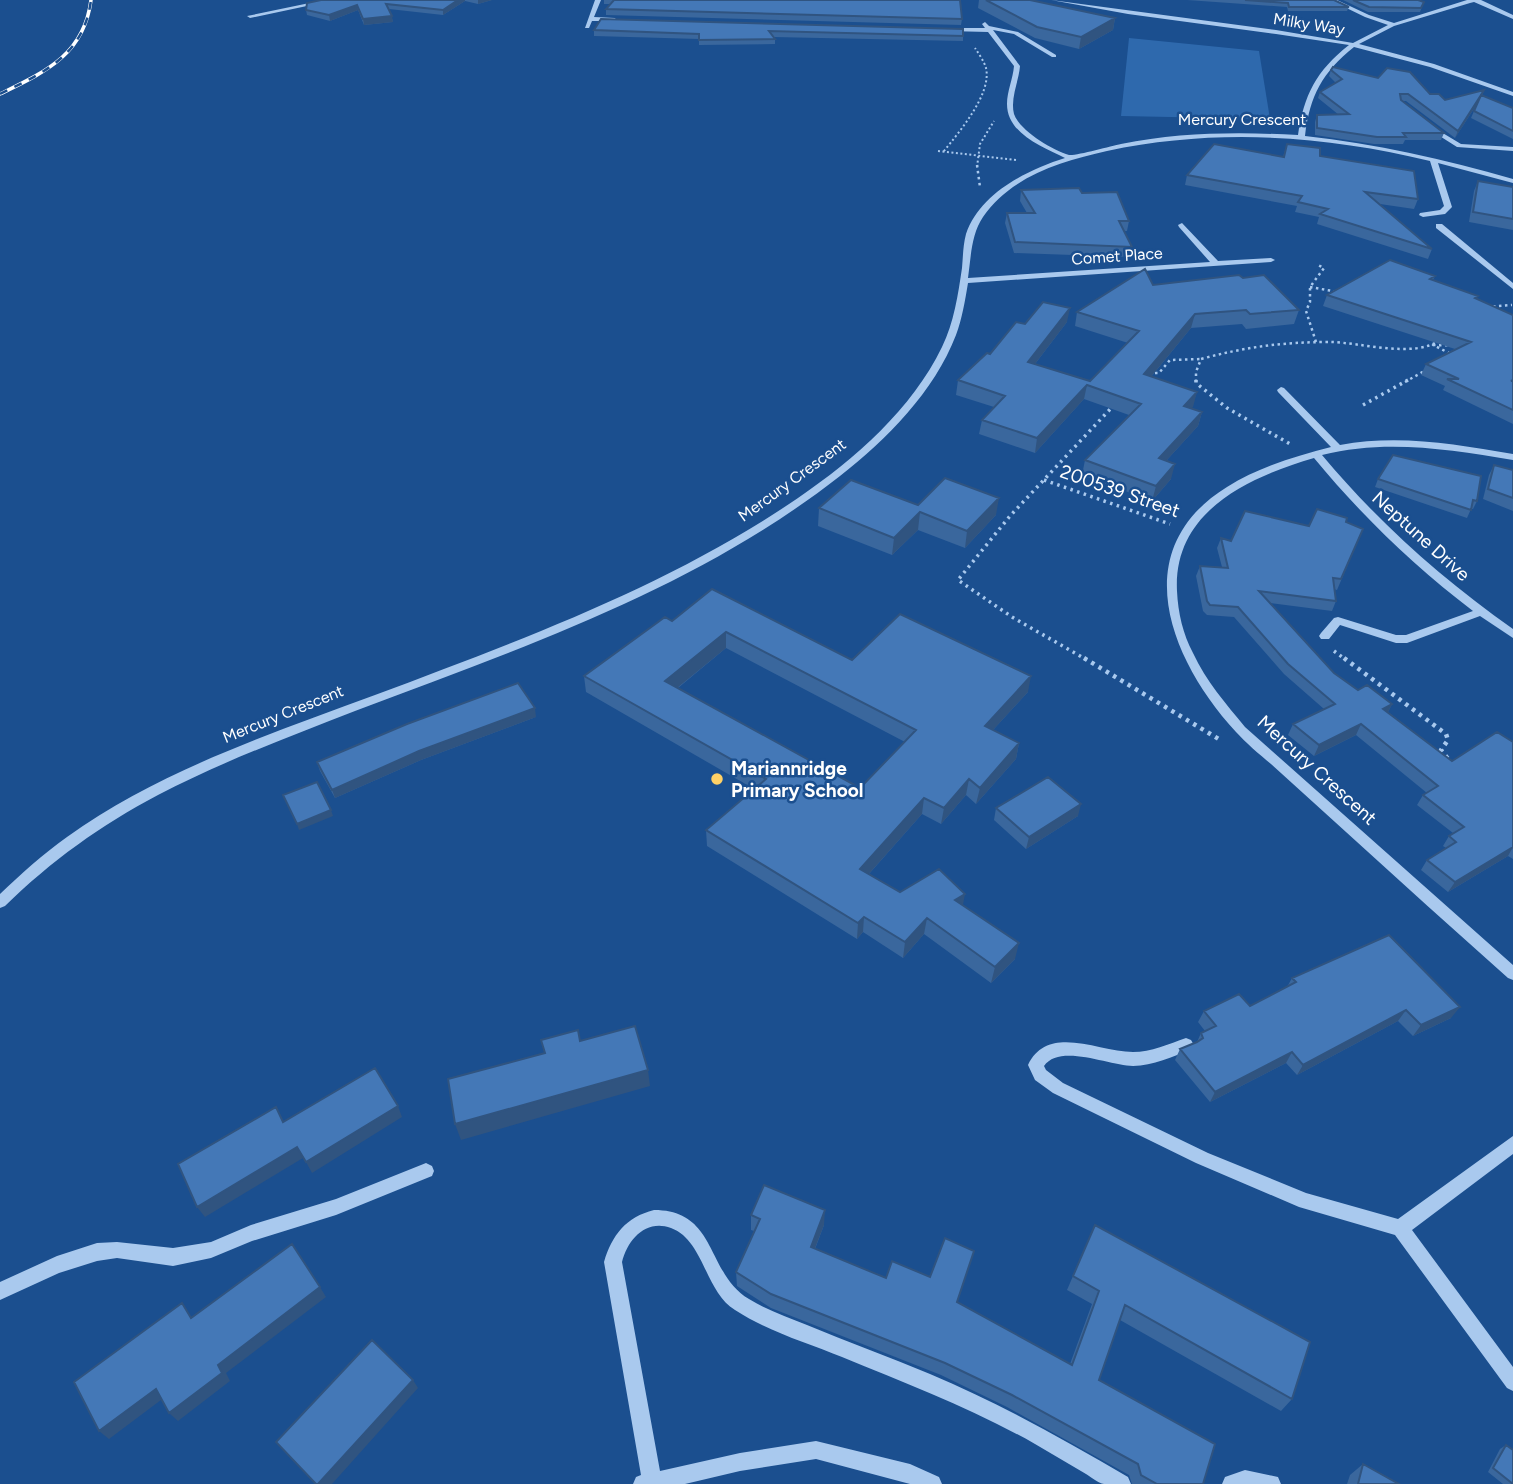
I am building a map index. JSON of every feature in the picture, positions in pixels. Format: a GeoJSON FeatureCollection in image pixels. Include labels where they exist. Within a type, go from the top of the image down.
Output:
{"type":"FeatureCollection","features":[{"type":"Feature","properties":{"kind":"street"},"geometry":{"type":"LineString","coordinates":[[250,16],[332,0]]}},
{"type":"Feature","properties":{"kind":"street"},"geometry":{"type":"LineString","coordinates":[[587,27],[598,0]]}},
{"type":"Feature","properties":{"kind":"street","name":"Milky Way"},"geometry":{"type":"LineString","coordinates":[[1054,0],[1131,15],[1351,44],[1427,63],[1513,94]]}},
{"type":"Feature","properties":{"kind":"street"},"geometry":{"type":"LineString","coordinates":[[1322,0],[1336,2],[1392,24]]}},
{"type":"Feature","properties":{"kind":"street"},"geometry":{"type":"LineString","coordinates":[[1301,138],[1302,112],[1316,80],[1351,44],[1392,24],[1476,0],[1513,17]]}},
{"type":"Feature","properties":{"kind":"street"},"geometry":{"type":"LineString","coordinates":[[591,19],[618,20]]}},
{"type":"Feature","properties":{"kind":"street"},"geometry":{"type":"LineString","coordinates":[[986,26],[1017,66],[1010,109],[1014,121],[1029,135],[1071,158]]}},
{"type":"Feature","properties":{"kind":"street"},"geometry":{"type":"LineString","coordinates":[[946,29],[986,26],[1016,33],[1054,56]]}},
{"type":"Feature","properties":{"kind":"street"},"geometry":{"type":"LineString","coordinates":[[1421,120],[1450,142],[1481,148],[1513,149]]}},
{"type":"Feature","properties":{"kind":"street","name":"Mercury Crescent"},"geometry":{"type":"LineString","coordinates":[[0,902],[52,856],[104,818],[176,778],[606,607],[715,555],[776,518],[860,455],[921,390],[947,345],[960,309],[966,281],[970,233],[979,215],[992,200],[1025,176],[1071,158],[1120,145],[1181,137],[1230,135],[1344,142],[1433,159],[1486,165],[1513,181]]}},
{"type":"Feature","properties":{"kind":"street"},"geometry":{"type":"LineString","coordinates":[[1481,148],[1486,165]]}},
{"type":"Feature","properties":{"kind":"street"},"geometry":{"type":"LineString","coordinates":[[1423,215],[1442,212],[1448,207],[1433,159]]}},
{"type":"Feature","properties":{"kind":"street"},"geometry":{"type":"LineString","coordinates":[[1182,225],[1216,264]]}},
{"type":"Feature","properties":{"kind":"street"},"geometry":{"type":"LineString","coordinates":[[1439,226],[1513,287]]}},
{"type":"Feature","properties":{"kind":"street","name":"Comet Place"},"geometry":{"type":"LineString","coordinates":[[966,281],[1271,260]]}},
{"type":"Feature","properties":{"kind":"street"},"geometry":{"type":"LineString","coordinates":[[1281,390],[1339,450]]}},
{"type":"Feature","properties":{"kind":"street","name":"Mercury Crescent"},"geometry":{"type":"LineString","coordinates":[[1513,457],[1418,442],[1373,443],[1313,455],[1268,469],[1235,484],[1209,502],[1177,550],[1172,571],[1171,596],[1174,618],[1183,644],[1218,702],[1241,730],[1513,974]]}},
{"type":"Feature","properties":{"kind":"street","name":"Neptune Drive"},"geometry":{"type":"LineString","coordinates":[[1313,455],[1346,492],[1413,557],[1513,634]]}},
{"type":"Feature","properties":{"kind":"street"},"geometry":{"type":"LineString","coordinates":[[1325,636],[1340,621],[1396,639],[1407,639],[1481,612]]}},
{"type":"Feature","properties":{"kind":"street"},"geometry":{"type":"LineString","coordinates":[[1186,1045],[1135,1059],[1057,1048],[1042,1055],[1036,1065],[1040,1075],[1058,1088],[1202,1158],[1305,1201],[1400,1228],[1513,1382]]}},
{"type":"Feature","properties":{"kind":"street"},"geometry":{"type":"LineString","coordinates":[[1400,1228],[1513,1143]]}},
{"type":"Feature","properties":{"kind":"street"},"geometry":{"type":"LineString","coordinates":[[0,1291],[57,1265],[97,1252],[117,1250],[173,1257],[211,1250],[251,1233],[336,1207],[426,1171]]}},
{"type":"Feature","properties":{"kind":"street"},"geometry":{"type":"LineString","coordinates":[[932,1484],[910,1474],[817,1450],[740,1462],[647,1483],[613,1262],[617,1245],[625,1233],[642,1222],[662,1218],[677,1222],[691,1231],[733,1300],[963,1397],[1121,1484]]}},
{"type":"Feature","properties":{"kind":"street"},"geometry":{"type":"LineString","coordinates":[[1232,1484],[1245,1480],[1271,1484]]}},
{"type":"Feature","properties":{"kind":"path"},"geometry":{"type":"LineString","coordinates":[[944,151],[961,131],[976,105],[986,71],[972,43],[946,29]]}},
{"type":"Feature","properties":{"kind":"path"},"geometry":{"type":"LineString","coordinates":[[992,200],[979,186],[976,155],[988,129],[1011,100]]}},
{"type":"Feature","properties":{"kind":"path"},"geometry":{"type":"LineString","coordinates":[[937,150],[1013,161],[1023,158]]}},
{"type":"Feature","properties":{"kind":"path"},"geometry":{"type":"LineString","coordinates":[[1316,342],[1306,311],[1310,302],[1310,287],[1324,268],[1318,265]]}},
{"type":"Feature","properties":{"kind":"path"},"geometry":{"type":"LineString","coordinates":[[1310,287],[1346,294]]}},
{"type":"Feature","properties":{"kind":"path"},"geometry":{"type":"LineString","coordinates":[[1485,308],[1495,304],[1502,307],[1513,304]]}},
{"type":"Feature","properties":{"kind":"path"},"geometry":{"type":"LineString","coordinates":[[1433,345],[1446,334]]}},
{"type":"Feature","properties":{"kind":"path"},"geometry":{"type":"LineString","coordinates":[[1456,338],[1476,346]]}},
{"type":"Feature","properties":{"kind":"path"},"geometry":{"type":"LineString","coordinates":[[1140,381],[1148,373],[1159,373],[1170,360],[1201,359],[1250,346],[1316,342],[1417,349],[1433,345],[1476,346]]}},
{"type":"Feature","properties":{"kind":"path"},"geometry":{"type":"LineString","coordinates":[[1433,345],[1455,356],[1476,346]]}},
{"type":"Feature","properties":{"kind":"path"},"geometry":{"type":"LineString","coordinates":[[1201,359],[1196,372],[1196,383],[1227,408],[1313,455]]}},
{"type":"Feature","properties":{"kind":"path"},"geometry":{"type":"LineString","coordinates":[[1363,405],[1436,365]]}},
{"type":"Feature","properties":{"kind":"path","name":"200539 Street"},"geometry":{"type":"LineString","coordinates":[[1122,398],[1044,480],[958,580],[1012,617],[1230,745]]}},
{"type":"Feature","properties":{"kind":"path","name":"200539 Street"},"geometry":{"type":"LineString","coordinates":[[1044,480],[1188,530]]}},
{"type":"Feature","properties":{"kind":"path"},"geometry":{"type":"LineString","coordinates":[[1325,636],[1322,639],[1325,644],[1446,734],[1448,740],[1441,750],[1450,761]]}},
{"type":"Feature","properties":{"kind":"shaded area"},"geometry":{"type":"Polygon","coordinates":[[[1129,38],[1259,51],[1270,119],[1121,116],[1129,38]]]}},
{"type":"Feature","properties":{"kind":"building"},"geometry":{"type":"Polygon","coordinates":[[[321,0],[458,0],[443,10],[386,4],[392,16],[363,19],[357,5],[329,15],[306,10],[307,3],[321,0]]]}},
{"type":"Feature","properties":{"kind":"building"},"geometry":{"type":"Polygon","coordinates":[[[614,0],[960,0],[962,19],[606,9],[614,0]]]}},
{"type":"Feature","properties":{"kind":"building"},"geometry":{"type":"Polygon","coordinates":[[[986,0],[1030,0],[1115,18],[1081,37],[1037,27],[986,0]]]}},
{"type":"Feature","properties":{"kind":"building"},"geometry":{"type":"Polygon","coordinates":[[[1245,0],[1334,0],[1349,7],[1289,7],[1288,3],[1245,0]]]}},
{"type":"Feature","properties":{"kind":"building"},"geometry":{"type":"Polygon","coordinates":[[[1353,0],[1424,2],[1421,8],[1369,7],[1353,0]]]}},
{"type":"Feature","properties":{"kind":"building"},"geometry":{"type":"Polygon","coordinates":[[[601,19],[963,29],[963,36],[769,31],[775,39],[699,40],[699,34],[594,30],[601,19]]]}},
{"type":"Feature","properties":{"kind":"building"},"geometry":{"type":"Polygon","coordinates":[[[1333,67],[1378,78],[1387,68],[1410,72],[1430,94],[1439,94],[1445,100],[1484,90],[1458,131],[1408,94],[1400,94],[1401,100],[1444,133],[1403,133],[1406,137],[1377,137],[1317,128],[1317,115],[1349,114],[1320,92],[1342,79],[1331,70],[1333,67]]]}},
{"type":"Feature","properties":{"kind":"building"},"geometry":{"type":"Polygon","coordinates":[[[1481,95],[1513,108],[1513,131],[1474,111],[1481,95]]]}},
{"type":"Feature","properties":{"kind":"building"},"geometry":{"type":"Polygon","coordinates":[[[1214,144],[1284,157],[1287,144],[1320,148],[1320,156],[1414,171],[1418,199],[1365,192],[1432,249],[1320,214],[1328,209],[1298,202],[1302,196],[1187,175],[1214,144]]]}},
{"type":"Feature","properties":{"kind":"building"},"geometry":{"type":"Polygon","coordinates":[[[1478,181],[1513,187],[1513,219],[1473,212],[1478,181]]]}},
{"type":"Feature","properties":{"kind":"building"},"geometry":{"type":"Polygon","coordinates":[[[1079,188],[1082,193],[1117,192],[1129,221],[1119,221],[1132,247],[1015,242],[1007,213],[1035,213],[1021,190],[1079,188]]]}},
{"type":"Feature","properties":{"kind":"building"},"geometry":{"type":"Polygon","coordinates":[[[1390,260],[1435,276],[1430,279],[1478,296],[1475,298],[1513,315],[1513,410],[1447,379],[1459,379],[1426,364],[1471,342],[1327,295],[1390,260]]]}},
{"type":"Feature","properties":{"kind":"building"},"geometry":{"type":"Polygon","coordinates":[[[1145,269],[1153,285],[1239,275],[1243,278],[1264,275],[1299,310],[1250,314],[1246,310],[1195,314],[1144,374],[1197,392],[1184,406],[1202,412],[1159,458],[1175,464],[1156,486],[1085,460],[1141,404],[1087,385],[1037,438],[982,420],[1005,396],[958,380],[987,353],[990,354],[1016,322],[1025,324],[1043,302],[1070,308],[1028,362],[1090,381],[1139,331],[1077,312],[1145,269]]]}},
{"type":"Feature","properties":{"kind":"building"},"geometry":{"type":"Polygon","coordinates":[[[1393,455],[1481,476],[1477,501],[1473,500],[1471,510],[1378,479],[1393,455]]]}},
{"type":"Feature","properties":{"kind":"building"},"geometry":{"type":"Polygon","coordinates":[[[1494,465],[1513,470],[1513,498],[1488,489],[1494,465]]]}},
{"type":"Feature","properties":{"kind":"building"},"geometry":{"type":"Polygon","coordinates":[[[945,478],[999,498],[967,531],[920,512],[894,538],[819,508],[851,480],[918,505],[945,478]]]}},
{"type":"Feature","properties":{"kind":"building"},"geometry":{"type":"Polygon","coordinates":[[[1317,509],[1347,518],[1346,522],[1363,529],[1341,579],[1333,578],[1336,601],[1259,591],[1334,673],[1358,690],[1367,685],[1392,704],[1383,709],[1452,761],[1497,732],[1513,742],[1513,847],[1455,882],[1427,860],[1456,842],[1449,836],[1464,827],[1423,795],[1438,786],[1361,724],[1319,745],[1293,724],[1335,704],[1288,664],[1238,607],[1210,605],[1207,601],[1200,566],[1228,568],[1221,538],[1231,541],[1245,511],[1309,526],[1317,509]]]}},
{"type":"Feature","properties":{"kind":"building"},"geometry":{"type":"Polygon","coordinates":[[[712,589],[852,660],[900,614],[1031,676],[985,726],[1019,743],[980,788],[969,779],[944,808],[924,798],[860,869],[900,892],[939,869],[965,894],[955,900],[1019,943],[995,967],[927,918],[905,942],[864,917],[858,923],[706,830],[766,779],[584,676],[665,617],[672,621],[712,589]],[[726,632],[665,681],[860,788],[916,730],[726,632]]]}},
{"type":"Feature","properties":{"kind":"building"},"geometry":{"type":"Polygon","coordinates":[[[518,683],[535,708],[419,751],[332,790],[317,762],[407,724],[518,683]]]}},
{"type":"Feature","properties":{"kind":"building"},"geometry":{"type":"Polygon","coordinates":[[[1048,777],[1081,804],[1029,837],[996,808],[1048,777]]]}},
{"type":"Feature","properties":{"kind":"building"},"geometry":{"type":"Polygon","coordinates":[[[317,782],[331,810],[297,824],[283,795],[317,782]]]}},
{"type":"Feature","properties":{"kind":"building"},"geometry":{"type":"Polygon","coordinates":[[[1389,935],[1460,1007],[1421,1025],[1406,1010],[1303,1065],[1292,1052],[1215,1092],[1180,1049],[1197,1042],[1203,1038],[1201,1033],[1216,1026],[1204,1011],[1239,994],[1250,1006],[1296,982],[1292,978],[1389,935]]]}},
{"type":"Feature","properties":{"kind":"building"},"geometry":{"type":"Polygon","coordinates":[[[635,1026],[648,1070],[455,1124],[448,1079],[545,1053],[541,1040],[578,1030],[580,1041],[635,1026]]]}},
{"type":"Feature","properties":{"kind":"building"},"geometry":{"type":"Polygon","coordinates":[[[375,1068],[398,1106],[306,1162],[297,1147],[197,1207],[178,1164],[276,1107],[283,1122],[375,1068]]]}},
{"type":"Feature","properties":{"kind":"building"},"geometry":{"type":"Polygon","coordinates":[[[764,1185],[825,1210],[811,1247],[886,1278],[892,1261],[930,1277],[945,1238],[974,1251],[957,1302],[1072,1365],[1099,1291],[1073,1276],[1095,1225],[1310,1342],[1292,1399],[1125,1305],[1099,1380],[1215,1444],[1203,1484],[1157,1484],[1141,1475],[1138,1464],[1012,1395],[945,1363],[771,1294],[736,1272],[760,1219],[751,1215],[764,1185]]]}},
{"type":"Feature","properties":{"kind":"building"},"geometry":{"type":"Polygon","coordinates":[[[292,1244],[320,1287],[218,1365],[222,1373],[169,1413],[156,1389],[99,1431],[74,1382],[182,1303],[191,1318],[292,1244]]]}},
{"type":"Feature","properties":{"kind":"building"},"geometry":{"type":"Polygon","coordinates":[[[372,1340],[413,1380],[316,1484],[276,1442],[372,1340]]]}},
{"type":"Feature","properties":{"kind":"building"},"geometry":{"type":"Polygon","coordinates":[[[1506,1445],[1513,1450],[1513,1484],[1493,1468],[1506,1445]]]}},
{"type":"Feature","properties":{"kind":"building"},"geometry":{"type":"Polygon","coordinates":[[[1363,1464],[1399,1484],[1358,1484],[1363,1464]]]}},
{"type":"Feature","properties":{"kind":"railway"},"geometry":{"type":"LineString","coordinates":[[0,94],[47,69],[71,48],[87,19],[91,0]]}},
{"type":"Feature","properties":{"kind":"place","name":"Mariannridge Primary School"},"geometry":{"type":"Point","coordinates":[717,779]}}]}
